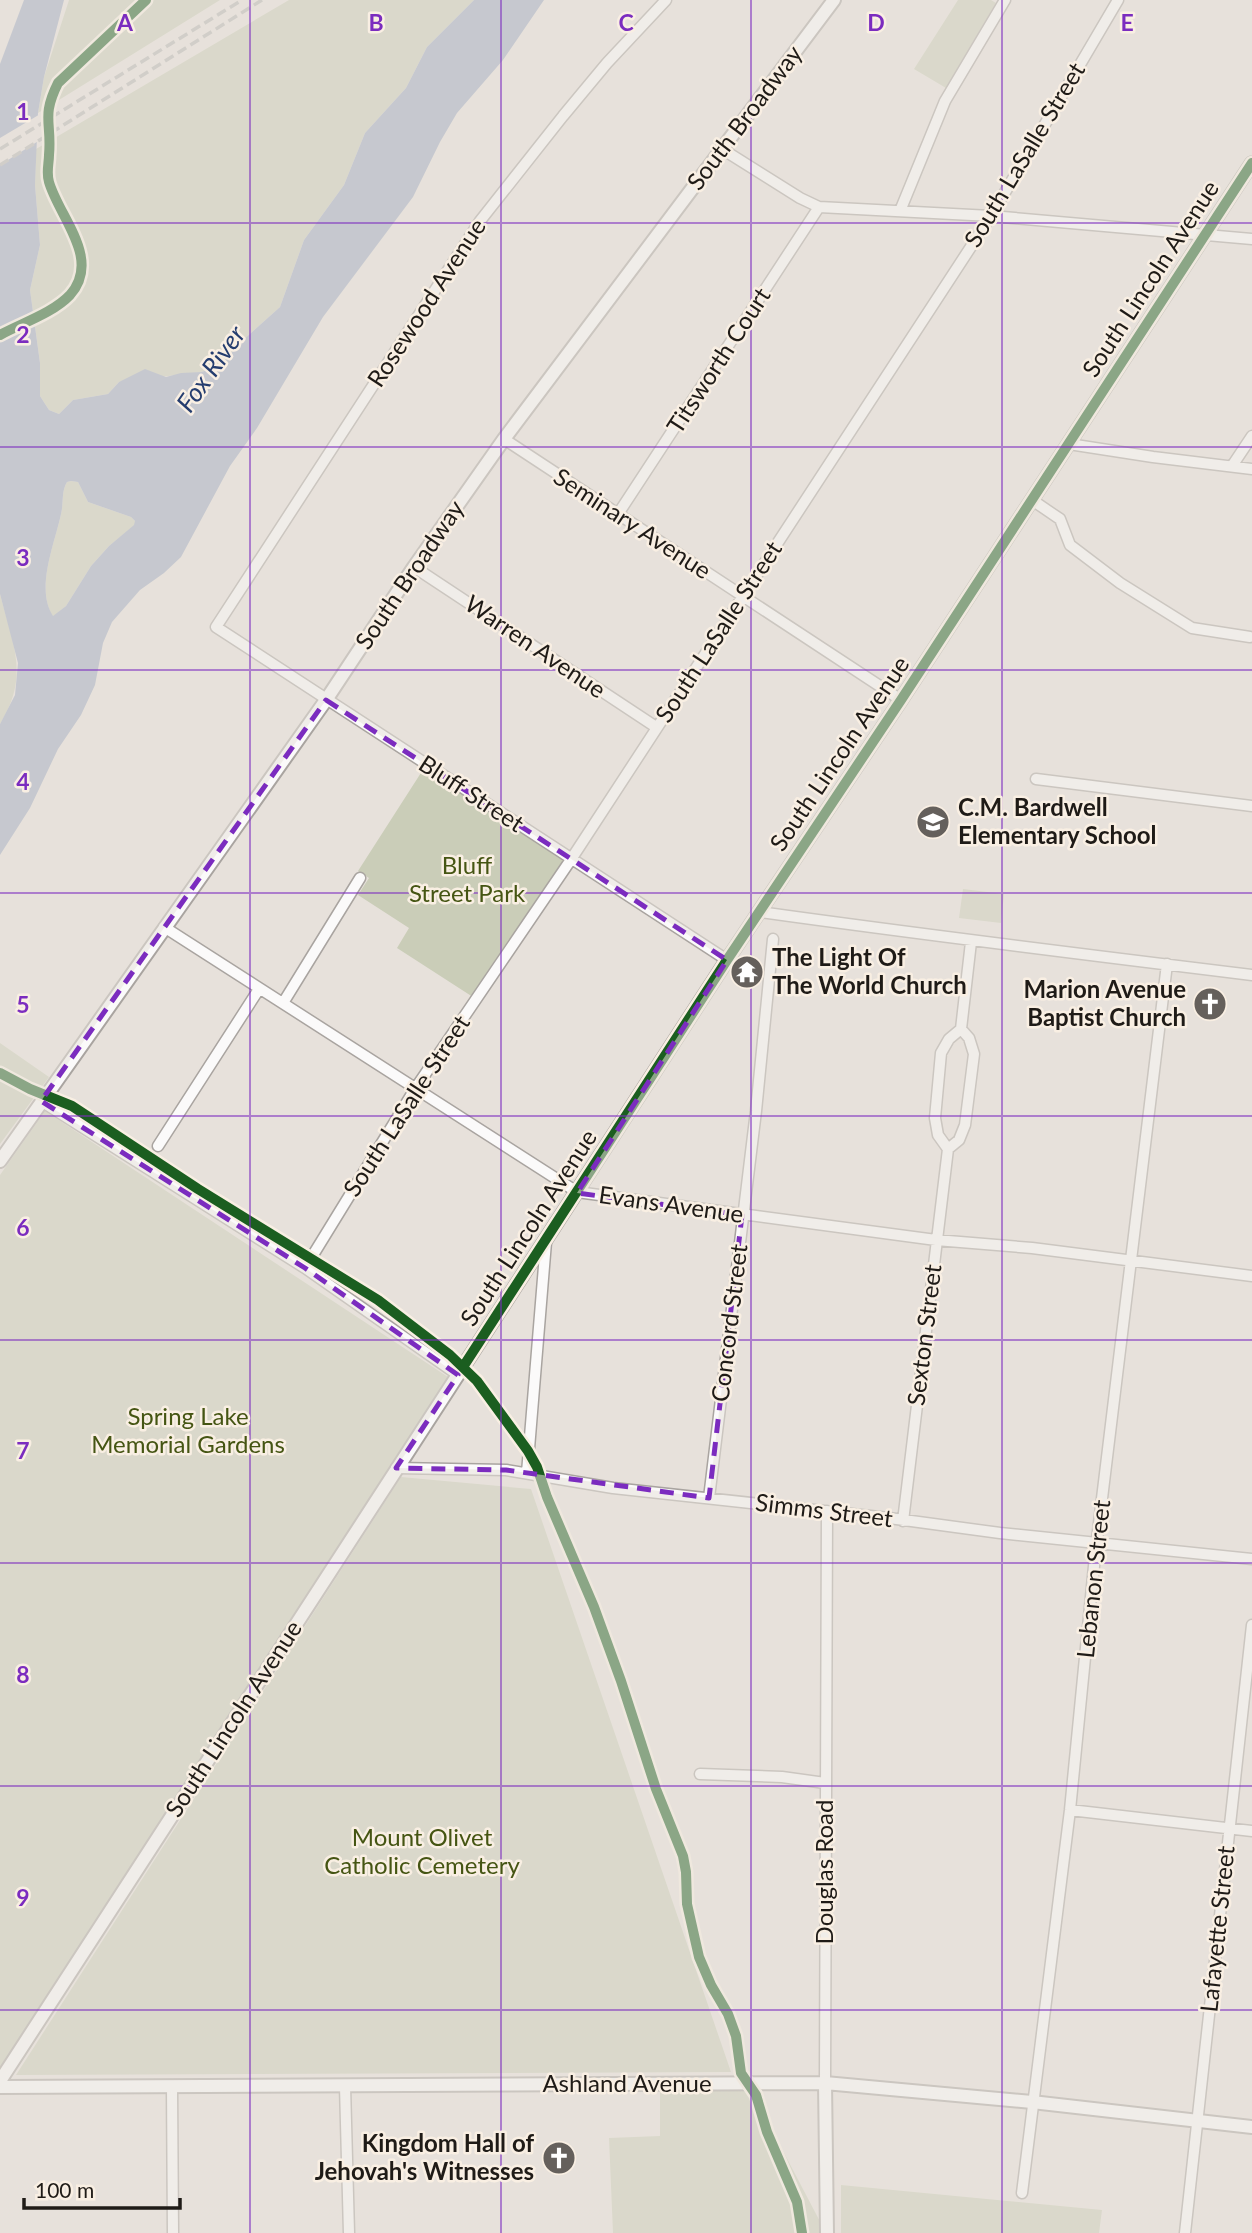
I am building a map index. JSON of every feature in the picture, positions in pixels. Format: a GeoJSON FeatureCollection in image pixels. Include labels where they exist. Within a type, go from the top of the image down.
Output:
{"type":"FeatureCollection","features":[{"type":"Feature","properties":{"kind":"street","name":"Rosewood Avenue"},"geometry":{"type":"LineString","coordinates":[[216,627],[480,221],[572,105],[666,0]]}},
{"type":"Feature","properties":{"kind":"street","name":"South Broadway"},"geometry":{"type":"LineString","coordinates":[[0,1161],[326,699],[503,439],[834,0]]}},
{"type":"Feature","properties":{"kind":"street"},"geometry":{"type":"LineString","coordinates":[[900,211],[945,101],[1005,0]]}},
{"type":"Feature","properties":{"kind":"street","name":"South LaSalle Street"},"geometry":{"type":"LineString","coordinates":[[308,1263],[415,1089],[572,858],[991,216],[1118,0]]}},
{"type":"Feature","properties":{"kind":"street"},"geometry":{"type":"LineString","coordinates":[[722,149],[819,207],[991,216],[1252,239]]}},
{"type":"Feature","properties":{"kind":"street","name":"South Lincoln Avenue"},"geometry":{"type":"LineString","coordinates":[[0,2081],[727,960],[901,700],[1252,163]]}},
{"type":"Feature","properties":{"kind":"street","name":"Titsworth Court"},"geometry":{"type":"LineString","coordinates":[[618,514],[819,207]]}},
{"type":"Feature","properties":{"kind":"street"},"geometry":{"type":"LineString","coordinates":[[1232,466],[1252,436]]}},
{"type":"Feature","properties":{"kind":"street","name":"Seminary Avenue"},"geometry":{"type":"LineString","coordinates":[[503,439],[901,700]]}},
{"type":"Feature","properties":{"kind":"street"},"geometry":{"type":"LineString","coordinates":[[1069,444],[1252,469]]}},
{"type":"Feature","properties":{"kind":"street"},"geometry":{"type":"LineString","coordinates":[[1032,500],[1060,519],[1070,545],[1131,590],[1192,628],[1250,637]]}},
{"type":"Feature","properties":{"kind":"street","name":"Warren Avenue"},"geometry":{"type":"LineString","coordinates":[[414,567],[656,727]]}},
{"type":"Feature","properties":{"kind":"street","name":"Bluff Street"},"geometry":{"type":"LineString","coordinates":[[216,627],[727,960]]}},
{"type":"Feature","properties":{"kind":"street"},"geometry":{"type":"LineString","coordinates":[[1036,779],[1252,806]]}},
{"type":"Feature","properties":{"kind":"street"},"geometry":{"type":"LineString","coordinates":[[283,1003],[360,878]]}},
{"type":"Feature","properties":{"kind":"street"},"geometry":{"type":"LineString","coordinates":[[760,912],[971,942],[1252,975]]}},
{"type":"Feature","properties":{"kind":"street","name":"Evans Avenue"},"geometry":{"type":"LineString","coordinates":[[164,928],[577,1192],[936,1240],[1252,1276]]}},
{"type":"Feature","properties":{"kind":"street","name":"Concord Street"},"geometry":{"type":"LineString","coordinates":[[709,1498],[756,1111],[773,939]]}},
{"type":"Feature","properties":{"kind":"street","name":"Sexton Street"},"geometry":{"type":"LineString","coordinates":[[903,1521],[948,1149],[938,1135],[934,1118],[942,1053],[949,1039],[961,1029],[971,942]]}},
{"type":"Feature","properties":{"kind":"street","name":"Lebanon Street"},"geometry":{"type":"LineString","coordinates":[[1022,2193],[1070,1810],[1097,1543],[1167,964]]}},
{"type":"Feature","properties":{"kind":"street"},"geometry":{"type":"LineString","coordinates":[[158,1146],[259,989]]}},
{"type":"Feature","properties":{"kind":"street","name":"Sexton Street"},"geometry":{"type":"LineString","coordinates":[[948,1149],[959,1140],[965,1125],[974,1054],[969,1038],[961,1029]]}},
{"type":"Feature","properties":{"kind":"street"},"geometry":{"type":"LineString","coordinates":[[41,1101],[308,1263],[458,1375]]}},
{"type":"Feature","properties":{"kind":"street"},"geometry":{"type":"LineString","coordinates":[[527,1473],[546,1242]]}},
{"type":"Feature","properties":{"kind":"street","name":"Simms Street"},"geometry":{"type":"LineString","coordinates":[[396,1468],[506,1470],[613,1488],[1252,1559]]}},
{"type":"Feature","properties":{"kind":"street","name":"Douglas Road"},"geometry":{"type":"LineString","coordinates":[[827,1511],[827,2233]]}},
{"type":"Feature","properties":{"kind":"street","name":"Lafayette Street"},"geometry":{"type":"LineString","coordinates":[[1185,2233],[1252,1625]]}},
{"type":"Feature","properties":{"kind":"street"},"geometry":{"type":"LineString","coordinates":[[700,1774],[782,1777],[825,1783]]}},
{"type":"Feature","properties":{"kind":"street"},"geometry":{"type":"LineString","coordinates":[[1070,1810],[1252,1831]]}},
{"type":"Feature","properties":{"kind":"street","name":"Ashland Avenue"},"geometry":{"type":"LineString","coordinates":[[0,2087],[825,2083],[1032,2102],[1252,2127]]}},
{"type":"Feature","properties":{"kind":"street"},"geometry":{"type":"LineString","coordinates":[[345,2086],[349,2233]]}},
{"type":"Feature","properties":{"kind":"street"},"geometry":{"type":"LineString","coordinates":[[172,2087],[173,2233]]}},
{"type":"Feature","properties":{"kind":"highlighted area"},"geometry":{"type":"Polygon","coordinates":[[[326,700],[727,960],[577,1193],[742,1215],[709,1498],[506,1470],[396,1468],[458,1375],[305,1268],[41,1101],[326,700]]]}},
{"type":"Feature","properties":{"kind":"green space"},"geometry":{"type":"Polygon","coordinates":[[[69,0],[220,0],[38,113],[44,77],[69,0]]]}},
{"type":"Feature","properties":{"kind":"green space"},"geometry":{"type":"Polygon","coordinates":[[[289,0],[474,0],[427,47],[406,88],[365,133],[344,185],[304,240],[280,307],[242,341],[219,367],[201,372],[119,382],[108,394],[73,400],[59,414],[49,410],[40,396],[40,363],[30,290],[40,245],[35,185],[36,149],[289,0]]]}},
{"type":"Feature","properties":{"kind":"green space"},"geometry":{"type":"Polygon","coordinates":[[[958,0],[991,0],[996,3],[946,88],[914,69],[958,0]]]}},
{"type":"Feature","properties":{"kind":"green space"},"geometry":{"type":"Polygon","coordinates":[[[67,482],[78,482],[88,502],[131,517],[135,525],[109,546],[91,566],[66,606],[53,617],[48,605],[46,579],[64,490],[67,482]]]}},
{"type":"Feature","properties":{"kind":"green space"},"geometry":{"type":"Polygon","coordinates":[[[0,594],[14,644],[17,675],[9,707],[0,724],[0,594]]]}},
{"type":"Feature","properties":{"kind":"green space","name":"Bluff Street Park"},"geometry":{"type":"Polygon","coordinates":[[[426,765],[572,858],[476,999],[397,948],[409,928],[358,895],[369,878],[358,871],[426,765]]]}},
{"type":"Feature","properties":{"kind":"green space"},"geometry":{"type":"Polygon","coordinates":[[[963,889],[1004,894],[1001,923],[959,918],[963,889]]]}},
{"type":"Feature","properties":{"kind":"green space"},"geometry":{"type":"Polygon","coordinates":[[[0,1043],[49,1077],[0,1144],[0,1043]]]}},
{"type":"Feature","properties":{"kind":"green space","name":"Spring Lake Memorial Gardens"},"geometry":{"type":"Polygon","coordinates":[[[45,1111],[448,1377],[0,2069],[0,1175],[45,1111]]]}},
{"type":"Feature","properties":{"kind":"green space","name":"Mount Olivet Catholic Cemetery"},"geometry":{"type":"Polygon","coordinates":[[[401,1477],[531,1489],[731,2072],[16,2075],[401,1477]]]}},
{"type":"Feature","properties":{"kind":"green space"},"geometry":{"type":"Polygon","coordinates":[[[660,2084],[748,2084],[826,2233],[613,2233],[609,2138],[660,2136],[660,2084]]]}},
{"type":"Feature","properties":{"kind":"green space"},"geometry":{"type":"Polygon","coordinates":[[[841,2185],[1102,2210],[1099,2233],[841,2233],[841,2185]]]}},
{"type":"Feature","properties":{"kind":"water"},"geometry":{"type":"Polygon","coordinates":[[[24,0],[64,0],[44,77],[38,113],[35,185],[40,245],[30,290],[40,363],[40,396],[49,410],[59,414],[73,400],[108,394],[119,382],[145,369],[166,377],[219,367],[242,341],[280,307],[304,240],[344,185],[365,133],[406,88],[427,47],[474,0],[544,0],[503,60],[457,113],[413,197],[323,317],[257,428],[230,466],[181,557],[140,590],[112,622],[103,643],[95,685],[81,715],[58,749],[30,808],[0,855],[0,724],[15,695],[18,663],[0,594],[0,64],[24,0]],[[67,482],[65,486],[48,566],[46,593],[53,616],[66,606],[91,566],[135,521],[131,517],[88,502],[78,482],[67,482]]]}},
{"type":"Feature","properties":{"kind":"pier"},"geometry":{"type":"Polygon","coordinates":[[[42,113],[40,140],[0,165],[0,138],[42,113]]]}},
{"type":"Feature","properties":{"kind":"railway"},"geometry":{"type":"LineString","coordinates":[[0,149],[242,0]]}},
{"type":"Feature","properties":{"kind":"railway"},"geometry":{"type":"LineString","coordinates":[[0,165],[262,0]]}},
{"type":"Feature","properties":{"kind":"cycle path"},"geometry":{"type":"LineString","coordinates":[[0,335],[55,307],[70,295],[79,281],[82,267],[80,253],[48,178],[48,112],[58,83],[146,0]]}},
{"type":"Feature","properties":{"kind":"cycle path"},"geometry":{"type":"LineString","coordinates":[[463,1367],[727,960],[901,700],[1252,163]]}},
{"type":"Feature","properties":{"kind":"cycle path"},"geometry":{"type":"LineString","coordinates":[[0,1073],[72,1106],[198,1189],[378,1300],[450,1355],[477,1381],[528,1451],[594,1607],[656,1789],[683,1856],[687,1904],[699,1957],[728,2014],[736,2036],[741,2073],[756,2095],[767,2132],[797,2202],[802,2233]]}},
{"type":"Feature","properties":{"kind":"place","name":"C.M. Bardwell Elementary School"},"geometry":{"type":"Point","coordinates":[933,822]}},
{"type":"Feature","properties":{"kind":"place","name":"The Light Of The World Church"},"geometry":{"type":"Point","coordinates":[747,972]}},
{"type":"Feature","properties":{"kind":"place","name":"Marion Avenue Baptist Church"},"geometry":{"type":"Point","coordinates":[1210,1004]}},
{"type":"Feature","properties":{"kind":"place","name":"Kingdom Hall of Jehovah's Witnesses"},"geometry":{"type":"Point","coordinates":[559,2158]}},
{"type":"Feature","properties":{"kind":"water label","name":"Fox River"},"geometry":{"type":"Point","coordinates":[211,369]}}]}
